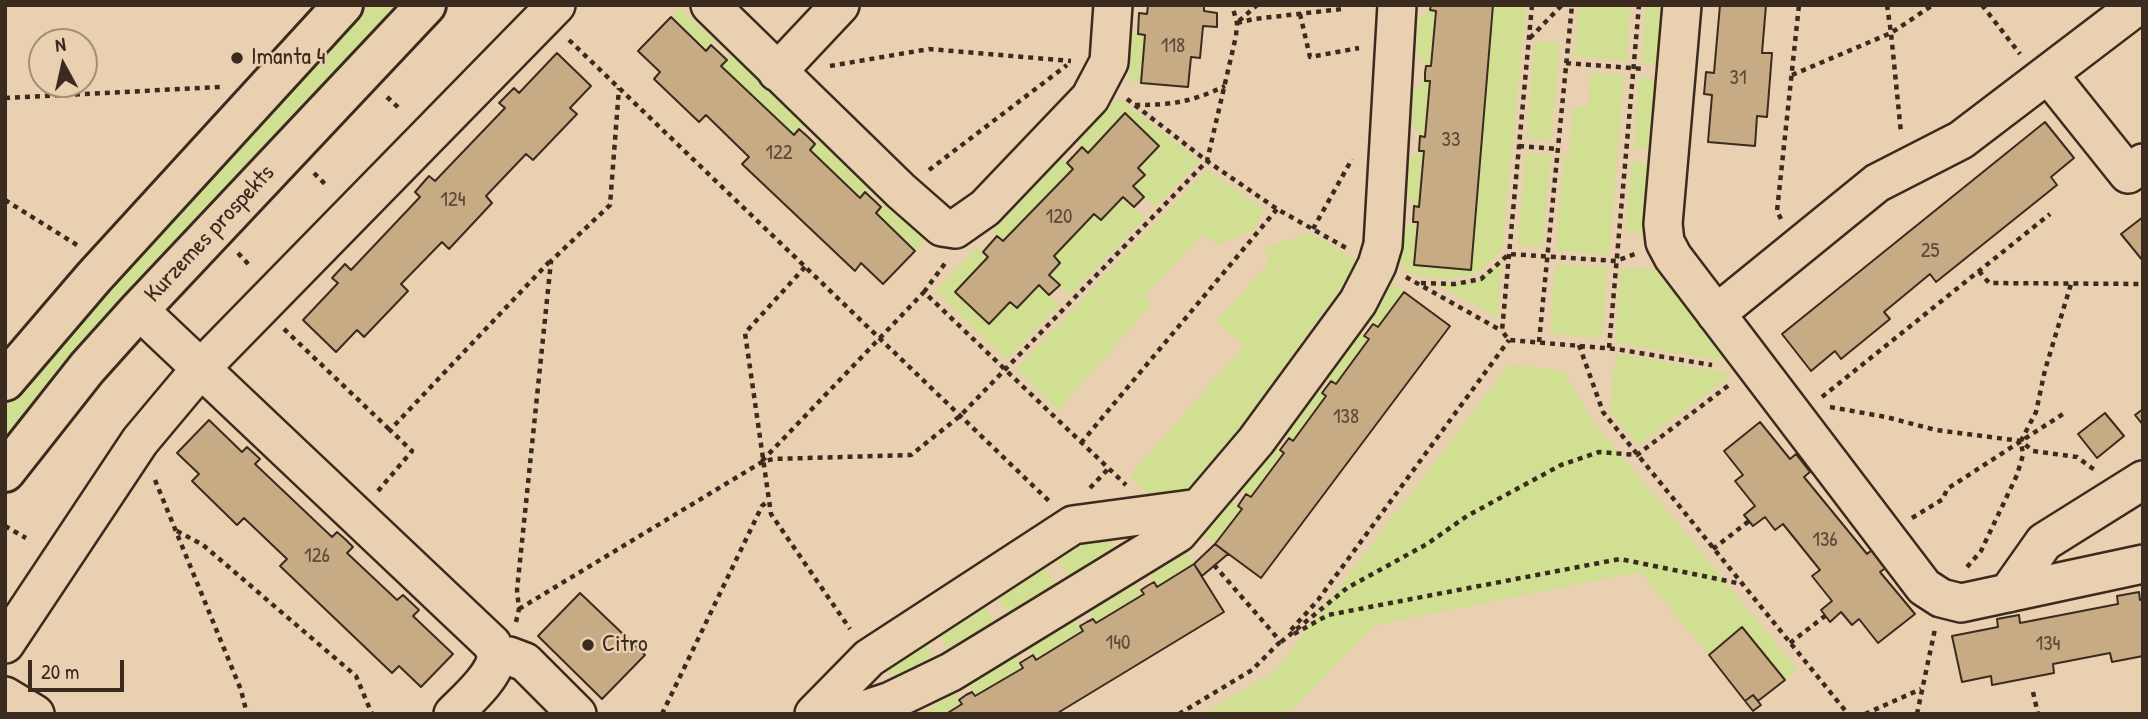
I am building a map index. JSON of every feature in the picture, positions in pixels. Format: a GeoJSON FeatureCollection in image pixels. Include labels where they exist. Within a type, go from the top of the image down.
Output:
{"type":"FeatureCollection","features":[{"type":"Feature","properties":{"kind":"main road"},"geometry":{"type":"LineString","coordinates":[[5,381],[103,267],[343,5]]}},
{"type":"Feature","properties":{"kind":"main road","name":"Kurzemes prospekts"},"geometry":{"type":"LineString","coordinates":[[5,472],[87,368],[139,310],[426,5]]}},
{"type":"Feature","properties":{"kind":"street"},"geometry":{"type":"LineString","coordinates":[[710,5],[901,191],[942,227],[955,229],[985,208],[1090,97],[1086,70],[1109,62],[1113,5]]}},
{"type":"Feature","properties":{"kind":"street"},"geometry":{"type":"LineString","coordinates":[[777,72],[839,5]]}},
{"type":"Feature","properties":{"kind":"street"},"geometry":{"type":"LineString","coordinates":[[852,714],[891,701],[951,672],[1178,533],[1256,440],[1358,302],[1377,265],[1383,245],[1397,5]]}},
{"type":"Feature","properties":{"kind":"street"},"geometry":{"type":"LineString","coordinates":[[1682,5],[1663,223],[1665,242],[1673,257],[1755,365],[1803,413],[1886,537],[1924,587],[1941,598],[1961,603],[2143,564]]}},
{"type":"Feature","properties":{"kind":"street"},"geometry":{"type":"LineString","coordinates":[[1716,314],[1877,183],[1961,140],[2137,6],[2143,6]]}},
{"type":"Feature","properties":{"kind":"street"},"geometry":{"type":"LineString","coordinates":[[5,644],[140,441],[202,367],[550,11]]}},
{"type":"Feature","properties":{"kind":"street"},"geometry":{"type":"LineString","coordinates":[[2044,77],[2128,174],[2143,163]]}},
{"type":"Feature","properties":{"kind":"street"},"geometry":{"type":"LineString","coordinates":[[139,310],[492,644],[496,655],[493,668],[473,707]]}},
{"type":"Feature","properties":{"kind":"street"},"geometry":{"type":"LineString","coordinates":[[2008,593],[2044,542],[2137,483]]}},
{"type":"Feature","properties":{"kind":"street"},"geometry":{"type":"LineString","coordinates":[[814,714],[869,658],[1073,525],[1199,508]]}},
{"type":"Feature","properties":{"kind":"street"},"geometry":{"type":"LineString","coordinates":[[496,655],[525,662],[577,714]]}},
{"type":"Feature","properties":{"kind":"street"},"geometry":{"type":"LineString","coordinates":[[5,696],[35,714]]}},
{"type":"Feature","properties":{"kind":"path"},"geometry":{"type":"LineString","coordinates":[[762,462],[773,459],[911,455],[960,416],[1207,162],[1237,23],[1232,5]]}},
{"type":"Feature","properties":{"kind":"path"},"geometry":{"type":"LineString","coordinates":[[1237,23],[1257,5]]}},
{"type":"Feature","properties":{"kind":"path"},"geometry":{"type":"LineString","coordinates":[[1502,331],[1532,5]]}},
{"type":"Feature","properties":{"kind":"path"},"geometry":{"type":"LineString","coordinates":[[1529,39],[1562,5]]}},
{"type":"Feature","properties":{"kind":"path"},"geometry":{"type":"LineString","coordinates":[[1539,342],[1572,5]]}},
{"type":"Feature","properties":{"kind":"path"},"geometry":{"type":"LineString","coordinates":[[1609,348],[1639,5]]}},
{"type":"Feature","properties":{"kind":"path"},"geometry":{"type":"LineString","coordinates":[[1794,250],[1777,211],[1799,5]]}},
{"type":"Feature","properties":{"kind":"path"},"geometry":{"type":"LineString","coordinates":[[1887,5],[1904,170]]}},
{"type":"Feature","properties":{"kind":"path"},"geometry":{"type":"LineString","coordinates":[[1792,75],[1891,33],[1933,5]]}},
{"type":"Feature","properties":{"kind":"path"},"geometry":{"type":"LineString","coordinates":[[1982,5],[2044,77]]}},
{"type":"Feature","properties":{"kind":"path"},"geometry":{"type":"LineString","coordinates":[[1237,23],[1342,9]]}},
{"type":"Feature","properties":{"kind":"path"},"geometry":{"type":"LineString","coordinates":[[550,11],[619,88],[1073,525]]}},
{"type":"Feature","properties":{"kind":"path"},"geometry":{"type":"LineString","coordinates":[[1300,14],[1310,57],[1359,48]]}},
{"type":"Feature","properties":{"kind":"path"},"geometry":{"type":"LineString","coordinates":[[777,72],[826,67],[929,49],[1086,70],[1207,162],[1277,209],[1377,265],[1420,283],[1502,331],[1509,340],[1609,348],[1735,368],[1755,365]]}},
{"type":"Feature","properties":{"kind":"path"},"geometry":{"type":"LineString","coordinates":[[1566,63],[1676,72]]}},
{"type":"Feature","properties":{"kind":"path"},"geometry":{"type":"LineString","coordinates":[[901,191],[1086,70]]}},
{"type":"Feature","properties":{"kind":"path"},"geometry":{"type":"LineString","coordinates":[[1134,105],[1167,105],[1197,99],[1225,85]]}},
{"type":"Feature","properties":{"kind":"path"},"geometry":{"type":"LineString","coordinates":[[5,98],[221,87]]}},
{"type":"Feature","properties":{"kind":"path"},"geometry":{"type":"LineString","coordinates":[[390,430],[551,261],[610,205],[619,88]]}},
{"type":"Feature","properties":{"kind":"path"},"geometry":{"type":"LineString","coordinates":[[386,96],[401,110]]}},
{"type":"Feature","properties":{"kind":"path"},"geometry":{"type":"LineString","coordinates":[[1519,146],[1558,149]]}},
{"type":"Feature","properties":{"kind":"path"},"geometry":{"type":"LineString","coordinates":[[312,171],[328,187]]}},
{"type":"Feature","properties":{"kind":"path"},"geometry":{"type":"LineString","coordinates":[[5,200],[78,245]]}},
{"type":"Feature","properties":{"kind":"path"},"geometry":{"type":"LineString","coordinates":[[1081,443],[1277,209]]}},
{"type":"Feature","properties":{"kind":"path"},"geometry":{"type":"LineString","coordinates":[[1803,413],[2050,214]]}},
{"type":"Feature","properties":{"kind":"path"},"geometry":{"type":"LineString","coordinates":[[1420,283],[1455,284],[1481,279],[1509,254],[1616,261],[1665,242]]}},
{"type":"Feature","properties":{"kind":"path"},"geometry":{"type":"LineString","coordinates":[[551,261],[517,590],[519,609],[762,462],[924,292],[1156,513]]}},
{"type":"Feature","properties":{"kind":"path"},"geometry":{"type":"LineString","coordinates":[[805,267],[745,333],[768,501],[771,514],[869,658]]}},
{"type":"Feature","properties":{"kind":"path"},"geometry":{"type":"LineString","coordinates":[[1979,271],[1989,283],[2143,284]]}},
{"type":"Feature","properties":{"kind":"path"},"geometry":{"type":"LineString","coordinates":[[1917,714],[1941,598],[1981,551],[2017,475],[2023,455],[2021,441],[2036,412],[2071,284]]}},
{"type":"Feature","properties":{"kind":"path"},"geometry":{"type":"LineString","coordinates":[[261,307],[412,451],[357,514]]}},
{"type":"Feature","properties":{"kind":"path"},"geometry":{"type":"LineString","coordinates":[[1179,714],[1252,670],[1281,642],[1318,600],[1509,340]]}},
{"type":"Feature","properties":{"kind":"path"},"geometry":{"type":"LineString","coordinates":[[1579,345],[1603,412],[1848,714]]}},
{"type":"Feature","properties":{"kind":"path"},"geometry":{"type":"LineString","coordinates":[[1281,642],[1347,588],[1427,544],[1467,516],[1561,465],[1599,452],[1637,455],[1755,365]]}},
{"type":"Feature","properties":{"kind":"path"},"geometry":{"type":"LineString","coordinates":[[1803,413],[1842,409],[1936,430],[2021,441],[2033,451],[2077,457],[2095,470],[2137,483]]}},
{"type":"Feature","properties":{"kind":"path"},"geometry":{"type":"LineString","coordinates":[[1886,537],[1942,499],[1947,489],[2063,414]]}},
{"type":"Feature","properties":{"kind":"path"},"geometry":{"type":"LineString","coordinates":[[140,441],[241,690],[247,714]]}},
{"type":"Feature","properties":{"kind":"path"},"geometry":{"type":"LineString","coordinates":[[662,714],[762,506],[768,501]]}},
{"type":"Feature","properties":{"kind":"path"},"geometry":{"type":"LineString","coordinates":[[1713,549],[1749,520]]}},
{"type":"Feature","properties":{"kind":"path"},"geometry":{"type":"LineString","coordinates":[[5,526],[26,538]]}},
{"type":"Feature","properties":{"kind":"path"},"geometry":{"type":"LineString","coordinates":[[176,531],[204,545],[356,676],[372,714]]}},
{"type":"Feature","properties":{"kind":"path"},"geometry":{"type":"LineString","coordinates":[[1281,642],[1328,615],[1620,559],[1742,584]]}},
{"type":"Feature","properties":{"kind":"path"},"geometry":{"type":"LineString","coordinates":[[1214,565],[1281,642]]}},
{"type":"Feature","properties":{"kind":"path"},"geometry":{"type":"LineString","coordinates":[[1790,643],[1825,616]]}},
{"type":"Feature","properties":{"kind":"path"},"geometry":{"type":"LineString","coordinates":[[1865,714],[1922,688]]}},
{"type":"Feature","properties":{"kind":"path"},"geometry":{"type":"LineString","coordinates":[[2033,692],[2038,714]]}},
{"type":"Feature","properties":{"kind":"green space"},"geometry":{"type":"Polygon","coordinates":[[[372,5],[403,5],[5,450],[5,410],[14,398],[109,286],[372,5]]]}},
{"type":"Feature","properties":{"kind":"green space"},"geometry":{"type":"Polygon","coordinates":[[[1493,5],[1526,5],[1502,250],[1473,274],[1446,278],[1424,277],[1406,270],[1399,257],[1402,232],[1413,222],[1418,222],[1415,265],[1471,270],[1493,5]]]}},
{"type":"Feature","properties":{"kind":"green space"},"geometry":{"type":"Polygon","coordinates":[[[1579,5],[1631,5],[1626,61],[1574,56],[1579,5]]]}},
{"type":"Feature","properties":{"kind":"green space"},"geometry":{"type":"Polygon","coordinates":[[[1646,5],[1668,5],[1662,65],[1641,63],[1646,5]]]}},
{"type":"Feature","properties":{"kind":"green space"},"geometry":{"type":"Polygon","coordinates":[[[680,8],[715,41],[706,51],[671,17],[680,8]]]}},
{"type":"Feature","properties":{"kind":"green space"},"geometry":{"type":"Polygon","coordinates":[[[1430,10],[1436,11],[1431,66],[1426,66],[1416,53],[1418,19],[1430,10]]]}},
{"type":"Feature","properties":{"kind":"green space"},"geometry":{"type":"Polygon","coordinates":[[[1132,34],[1145,35],[1141,83],[1128,82],[1132,34]]]}},
{"type":"Feature","properties":{"kind":"green space"},"geometry":{"type":"Polygon","coordinates":[[[1535,41],[1560,43],[1551,140],[1527,138],[1535,41]]]}},
{"type":"Feature","properties":{"kind":"green space"},"geometry":{"type":"Polygon","coordinates":[[[731,55],[805,124],[794,135],[721,66],[731,55]]]}},
{"type":"Feature","properties":{"kind":"green space"},"geometry":{"type":"Polygon","coordinates":[[[1591,72],[1624,75],[1609,255],[1556,250],[1564,156],[1569,156],[1573,107],[1588,108],[1591,72]]]}},
{"type":"Feature","properties":{"kind":"green space"},"geometry":{"type":"Polygon","coordinates":[[[1639,77],[1661,79],[1655,149],[1634,148],[1639,77]]]}},
{"type":"Feature","properties":{"kind":"green space"},"geometry":{"type":"Polygon","coordinates":[[[1430,81],[1425,137],[1420,136],[1410,121],[1415,87],[1430,81]]]}},
{"type":"Feature","properties":{"kind":"green space"},"geometry":{"type":"Polygon","coordinates":[[[1118,98],[1200,161],[1155,207],[1133,186],[1145,175],[1138,168],[1159,146],[1126,114],[1088,153],[1077,142],[1118,98]]]}},
{"type":"Feature","properties":{"kind":"green space"},"geometry":{"type":"Polygon","coordinates":[[[821,139],[872,186],[860,198],[810,150],[821,139]]]}},
{"type":"Feature","properties":{"kind":"green space"},"geometry":{"type":"Polygon","coordinates":[[[1419,151],[1424,151],[1419,207],[1414,206],[1405,192],[1407,161],[1419,151]]]}},
{"type":"Feature","properties":{"kind":"green space"},"geometry":{"type":"Polygon","coordinates":[[[1526,153],[1551,155],[1542,248],[1517,245],[1526,153]]]}},
{"type":"Feature","properties":{"kind":"green space"},"geometry":{"type":"Polygon","coordinates":[[[1062,158],[1073,169],[1003,241],[992,231],[1062,158]]]}},
{"type":"Feature","properties":{"kind":"green space"},"geometry":{"type":"Polygon","coordinates":[[[1631,162],[1654,164],[1648,234],[1626,233],[1631,162]]]}},
{"type":"Feature","properties":{"kind":"green space"},"geometry":{"type":"Polygon","coordinates":[[[1207,170],[1264,209],[1255,229],[1219,245],[1202,235],[1144,297],[1151,305],[1058,410],[1016,368],[1207,170]]]}},
{"type":"Feature","properties":{"kind":"green space"},"geometry":{"type":"Polygon","coordinates":[[[1123,197],[1145,218],[1070,295],[1049,275],[1060,263],[1054,256],[1094,214],[1101,220],[1123,197]]]}},
{"type":"Feature","properties":{"kind":"green space"},"geometry":{"type":"Polygon","coordinates":[[[887,201],[928,238],[915,251],[876,213],[887,201]]]}},
{"type":"Feature","properties":{"kind":"green space"},"geometry":{"type":"Polygon","coordinates":[[[1308,232],[1359,262],[1215,462],[1188,491],[1155,504],[1130,475],[1244,346],[1216,321],[1268,264],[1265,249],[1308,232]]]}},
{"type":"Feature","properties":{"kind":"green space"},"geometry":{"type":"Polygon","coordinates":[[[977,247],[988,257],[955,292],[988,324],[1010,302],[1017,308],[1039,285],[1060,305],[1006,360],[935,291],[977,247]]]}},
{"type":"Feature","properties":{"kind":"green space"},"geometry":{"type":"Polygon","coordinates":[[[1502,260],[1497,318],[1437,283],[1455,284],[1481,279],[1502,260]]]}},
{"type":"Feature","properties":{"kind":"green space"},"geometry":{"type":"Polygon","coordinates":[[[1555,264],[1607,267],[1602,338],[1550,334],[1555,264]]]}},
{"type":"Feature","properties":{"kind":"green space"},"geometry":{"type":"Polygon","coordinates":[[[1620,268],[1663,270],[1736,363],[1616,343],[1620,268]]]}},
{"type":"Feature","properties":{"kind":"green space"},"geometry":{"type":"Polygon","coordinates":[[[1392,283],[1404,292],[1378,327],[1365,318],[1392,283]]]}},
{"type":"Feature","properties":{"kind":"green space"},"geometry":{"type":"Polygon","coordinates":[[[1356,330],[1369,339],[1336,384],[1323,375],[1356,330]]]}},
{"type":"Feature","properties":{"kind":"green space"},"geometry":{"type":"Polygon","coordinates":[[[1616,353],[1733,374],[1638,445],[1609,411],[1616,353]]]}},
{"type":"Feature","properties":{"kind":"green space"},"geometry":{"type":"Polygon","coordinates":[[[1509,364],[1564,371],[1589,416],[1797,669],[1785,680],[1742,627],[1709,655],[1640,572],[1376,625],[1288,714],[1204,714],[1277,669],[1509,364]]]}},
{"type":"Feature","properties":{"kind":"green space"},"geometry":{"type":"Polygon","coordinates":[[[1314,387],[1326,396],[1293,441],[1280,431],[1314,387]]]}},
{"type":"Feature","properties":{"kind":"green space"},"geometry":{"type":"Polygon","coordinates":[[[1272,443],[1284,453],[1251,497],[1238,488],[1272,443]]]}},
{"type":"Feature","properties":{"kind":"green space"},"geometry":{"type":"Polygon","coordinates":[[[1229,500],[1242,509],[1215,544],[1203,535],[1229,500]]]}},
{"type":"Feature","properties":{"kind":"green space"},"geometry":{"type":"Polygon","coordinates":[[[1098,534],[1107,534],[1113,545],[1112,552],[1069,578],[1057,559],[1098,534]]]}},
{"type":"Feature","properties":{"kind":"green space"},"geometry":{"type":"Polygon","coordinates":[[[1187,552],[1194,564],[1157,587],[1150,575],[1187,552]]]}},
{"type":"Feature","properties":{"kind":"green space"},"geometry":{"type":"Polygon","coordinates":[[[1044,564],[1057,585],[1008,614],[995,593],[1044,564]]]}},
{"type":"Feature","properties":{"kind":"green space"},"geometry":{"type":"Polygon","coordinates":[[[1136,583],[1144,594],[1096,623],[1089,612],[1136,583]]]}},
{"type":"Feature","properties":{"kind":"green space"},"geometry":{"type":"Polygon","coordinates":[[[982,601],[995,623],[949,651],[936,629],[982,601]]]}},
{"type":"Feature","properties":{"kind":"green space"},"geometry":{"type":"Polygon","coordinates":[[[1076,619],[1083,631],[1036,660],[1029,649],[1076,619]]]}},
{"type":"Feature","properties":{"kind":"green space"},"geometry":{"type":"Polygon","coordinates":[[[923,639],[933,656],[900,676],[887,673],[884,667],[923,639]]]}},
{"type":"Feature","properties":{"kind":"green space"},"geometry":{"type":"Polygon","coordinates":[[[1016,656],[1023,668],[975,696],[968,685],[1016,656]]]}},
{"type":"Feature","properties":{"kind":"green space"},"geometry":{"type":"Polygon","coordinates":[[[955,693],[962,704],[946,714],[920,714],[955,693]]]}},
{"type":"Feature","properties":{"kind":"building"},"geometry":{"type":"Polygon","coordinates":[[[1148,5],[1204,5],[1204,11],[1217,13],[1217,27],[1203,26],[1200,58],[1191,57],[1188,87],[1141,83],[1145,35],[1138,34],[1139,13],[1147,14],[1148,5]]]}},
{"type":"Feature","properties":{"kind":"building"},"geometry":{"type":"Polygon","coordinates":[[[1431,5],[1493,5],[1471,270],[1414,265],[1418,222],[1413,222],[1414,206],[1419,207],[1424,151],[1419,151],[1420,136],[1425,137],[1430,81],[1425,81],[1425,73],[1426,66],[1431,66],[1436,11],[1430,10],[1431,5]]]}},
{"type":"Feature","properties":{"kind":"building"},"geometry":{"type":"Polygon","coordinates":[[[1720,5],[1766,5],[1762,53],[1772,53],[1767,117],[1757,116],[1755,146],[1708,142],[1712,95],[1704,94],[1706,72],[1714,73],[1720,5]]]}},
{"type":"Feature","properties":{"kind":"building"},"geometry":{"type":"Polygon","coordinates":[[[671,17],[706,51],[711,45],[727,60],[721,66],[794,135],[799,129],[808,137],[815,144],[810,150],[860,198],[865,192],[881,207],[876,213],[915,251],[883,284],[861,263],[855,271],[742,164],[749,157],[706,115],[699,122],[654,79],[660,72],[638,51],[671,17]]]}},
{"type":"Feature","properties":{"kind":"building"},"geometry":{"type":"Polygon","coordinates":[[[557,53],[591,86],[570,108],[577,114],[533,160],[526,154],[486,196],[492,203],[449,249],[442,242],[401,284],[408,291],[364,337],[357,330],[336,352],[303,320],[338,283],[332,278],[345,264],[351,270],[420,197],[415,192],[429,176],[435,181],[505,108],[499,103],[514,88],[519,93],[557,53]]]}},
{"type":"Feature","properties":{"kind":"building"},"geometry":{"type":"Polygon","coordinates":[[[1125,113],[1159,146],[1138,168],[1145,175],[1133,186],[1144,197],[1134,207],[1123,197],[1101,220],[1094,214],[1054,256],[1060,263],[1049,275],[1060,285],[1049,295],[1039,285],[1017,308],[1010,302],[989,324],[955,292],[988,257],[983,252],[997,236],[1003,241],[1073,169],[1067,163],[1082,147],[1088,153],[1125,113]]]}},
{"type":"Feature","properties":{"kind":"building"},"geometry":{"type":"Polygon","coordinates":[[[2045,122],[2074,158],[2051,177],[2057,185],[1936,282],[1930,274],[1884,312],[1890,319],[1841,359],[1835,351],[1811,371],[1782,334],[2045,122]]]}},
{"type":"Feature","properties":{"kind":"building"},"geometry":{"type":"Polygon","coordinates":[[[2143,217],[2143,261],[2121,234],[2143,217]]]}},
{"type":"Feature","properties":{"kind":"building"},"geometry":{"type":"Polygon","coordinates":[[[1404,292],[1450,326],[1261,578],[1215,544],[1242,509],[1238,506],[1246,494],[1251,497],[1284,453],[1280,450],[1289,438],[1293,441],[1326,396],[1322,393],[1331,381],[1336,384],[1369,339],[1364,336],[1373,324],[1378,327],[1404,292]]]}},
{"type":"Feature","properties":{"kind":"building"},"geometry":{"type":"Polygon","coordinates":[[[2143,409],[2143,425],[2135,415],[2143,409]]]}},
{"type":"Feature","properties":{"kind":"building"},"geometry":{"type":"Polygon","coordinates":[[[2105,413],[2124,436],[2097,458],[2078,434],[2105,413]]]}},
{"type":"Feature","properties":{"kind":"building"},"geometry":{"type":"Polygon","coordinates":[[[209,420],[242,452],[247,447],[260,459],[255,464],[332,537],[337,532],[345,539],[353,547],[347,553],[397,600],[403,595],[419,610],[413,616],[453,654],[421,687],[399,666],[392,673],[280,566],[287,559],[244,518],[237,525],[192,481],[199,474],[177,453],[209,420]]]}},
{"type":"Feature","properties":{"kind":"building"},"geometry":{"type":"Polygon","coordinates":[[[1760,422],[1790,459],[1796,454],[1810,472],[1804,477],[1867,554],[1873,549],[1887,567],[1880,572],[1915,614],[1878,643],[1859,619],[1852,625],[1841,612],[1830,622],[1821,610],[1832,601],[1812,576],[1820,570],[1783,524],[1775,530],[1765,517],[1753,526],[1744,515],[1755,506],[1735,481],[1743,475],[1724,451],[1760,422]]]}},
{"type":"Feature","properties":{"kind":"building"},"geometry":{"type":"Polygon","coordinates":[[[1215,544],[1228,554],[1202,576],[1194,564],[1215,544]]]}},
{"type":"Feature","properties":{"kind":"building"},"geometry":{"type":"Polygon","coordinates":[[[1194,564],[1224,612],[1056,714],[946,714],[962,704],[959,700],[966,695],[972,692],[975,696],[1023,668],[1020,663],[1033,655],[1036,660],[1083,631],[1080,626],[1093,619],[1096,623],[1144,594],[1141,590],[1147,586],[1154,582],[1157,587],[1194,564]]]}},
{"type":"Feature","properties":{"kind":"building"},"geometry":{"type":"Polygon","coordinates":[[[2139,592],[2140,600],[2143,599],[2143,656],[2112,662],[2110,653],[2053,664],[2054,673],[1992,685],[1991,676],[1962,682],[1952,636],[1998,627],[1997,619],[2019,615],[2020,623],[2118,604],[2117,596],[2139,592]]]}},
{"type":"Feature","properties":{"kind":"building"},"geometry":{"type":"Polygon","coordinates":[[[580,593],[645,655],[602,699],[538,636],[580,593]]]}},
{"type":"Feature","properties":{"kind":"building"},"geometry":{"type":"Polygon","coordinates":[[[1742,627],[1785,680],[1758,701],[1753,695],[1745,701],[1709,655],[1742,627]]]}},
{"type":"Feature","properties":{"kind":"building"},"geometry":{"type":"Polygon","coordinates":[[[1753,695],[1761,705],[1753,711],[1745,701],[1753,695]]]}},
{"type":"Feature","properties":{"kind":"place","name":"Imanta 4"},"geometry":{"type":"Point","coordinates":[237,58]}},
{"type":"Feature","properties":{"kind":"place","name":"Citro"},"geometry":{"type":"Point","coordinates":[588,645]}}]}
